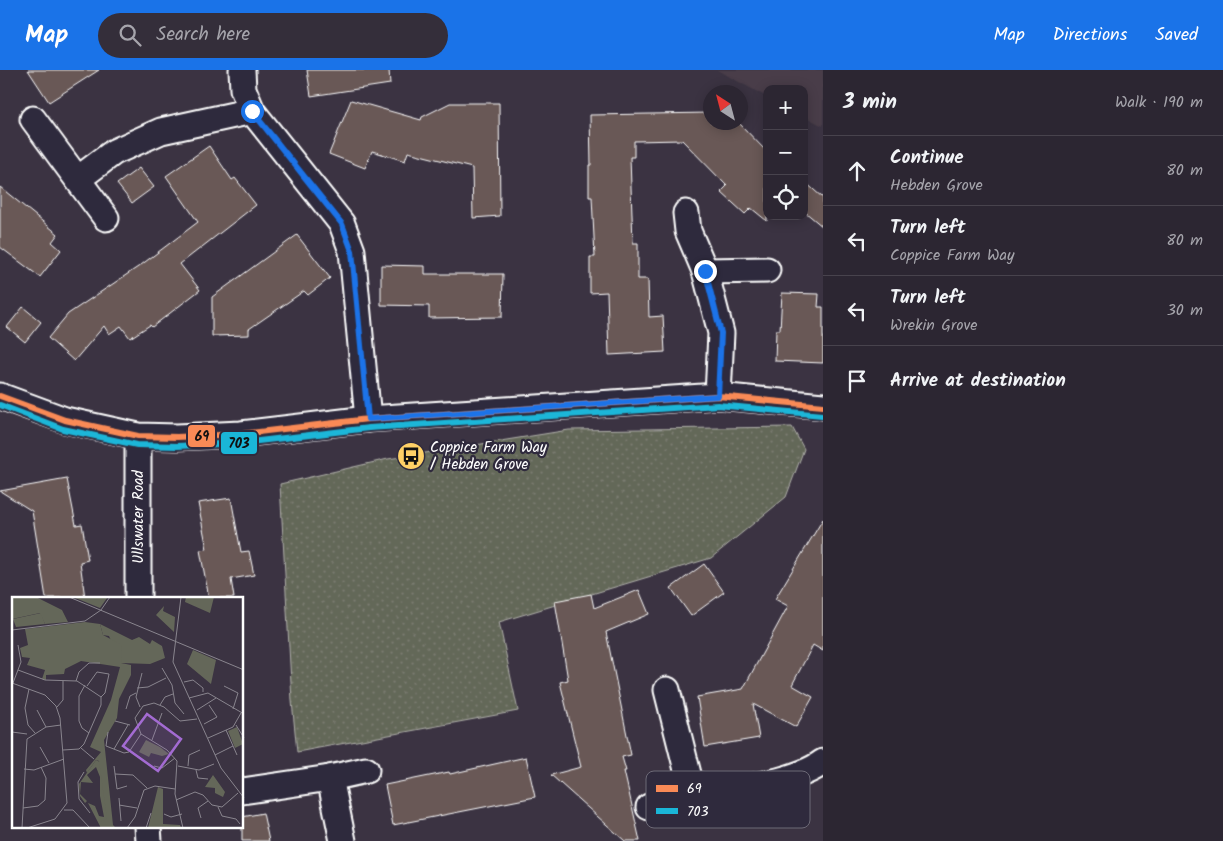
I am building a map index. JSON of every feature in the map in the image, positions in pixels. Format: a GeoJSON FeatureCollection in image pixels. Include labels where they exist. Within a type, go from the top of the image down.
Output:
{"type":"FeatureCollection","features":[{"type":"Feature","properties":{"kind":"street"},"geometry":{"type":"LineString","coordinates":[[242,70],[243,89],[252,111],[342,224],[352,251],[368,419]]}},
{"type":"Feature","properties":{"kind":"street"},"geometry":{"type":"LineString","coordinates":[[78,179],[114,152],[161,130],[252,111]]}},
{"type":"Feature","properties":{"kind":"street"},"geometry":{"type":"LineString","coordinates":[[33,119],[106,218]]}},
{"type":"Feature","properties":{"kind":"street"},"geometry":{"type":"LineString","coordinates":[[686,213],[688,232],[705,271],[721,333],[718,396]]}},
{"type":"Feature","properties":{"kind":"street"},"geometry":{"type":"LineString","coordinates":[[705,271],[767,270]]}},
{"type":"Feature","properties":{"kind":"street"},"geometry":{"type":"LineString","coordinates":[[0,396],[65,420],[138,436],[178,437],[241,434],[368,419],[718,396],[823,406]]}},
{"type":"Feature","properties":{"kind":"street","name":"Ullswater Road"},"geometry":{"type":"LineString","coordinates":[[138,436],[138,597]]}},
{"type":"Feature","properties":{"kind":"street"},"geometry":{"type":"LineString","coordinates":[[667,690],[687,771]]}},
{"type":"Feature","properties":{"kind":"street"},"geometry":{"type":"LineString","coordinates":[[809,771],[823,762]]}},
{"type":"Feature","properties":{"kind":"street"},"geometry":{"type":"LineString","coordinates":[[244,791],[330,778],[366,770]]}},
{"type":"Feature","properties":{"kind":"street"},"geometry":{"type":"LineString","coordinates":[[330,778],[343,841]]}},
{"type":"Feature","properties":{"kind":"street"},"geometry":{"type":"LineString","coordinates":[[148,828],[148,841]]}},
{"type":"Feature","properties":{"kind":"shaded area"},"geometry":{"type":"Polygon","coordinates":[[[717,70],[823,70],[823,126],[808,118],[808,85],[763,85],[763,95],[748,85],[717,70]]]}},
{"type":"Feature","properties":{"kind":"green space"},"geometry":{"type":"Polygon","coordinates":[[[792,427],[804,449],[786,497],[711,558],[499,622],[518,711],[297,752],[292,701],[280,484],[388,459],[569,430],[792,427]]]}},
{"type":"Feature","properties":{"kind":"building"},"geometry":{"type":"Polygon","coordinates":[[[28,70],[99,70],[49,102],[28,70]]]}},
{"type":"Feature","properties":{"kind":"building"},"geometry":{"type":"Polygon","coordinates":[[[307,70],[389,70],[390,84],[311,96],[307,70]]]}},
{"type":"Feature","properties":{"kind":"building"},"geometry":{"type":"Polygon","coordinates":[[[351,100],[421,120],[422,117],[450,103],[499,103],[500,216],[473,218],[472,168],[408,152],[405,161],[372,151],[365,168],[329,154],[351,100]]]}},
{"type":"Feature","properties":{"kind":"building"},"geometry":{"type":"Polygon","coordinates":[[[703,113],[703,130],[746,130],[763,148],[763,218],[751,208],[745,214],[721,192],[727,186],[682,140],[634,141],[634,157],[630,157],[633,243],[638,243],[638,279],[648,279],[649,317],[663,316],[665,352],[609,355],[607,292],[590,293],[590,257],[595,257],[592,197],[589,197],[589,165],[591,165],[590,115],[703,113]]]}},
{"type":"Feature","properties":{"kind":"building"},"geometry":{"type":"Polygon","coordinates":[[[209,146],[232,180],[235,178],[256,205],[180,264],[200,290],[152,327],[150,325],[130,338],[121,326],[109,334],[104,326],[74,361],[48,338],[68,314],[141,265],[198,222],[166,176],[209,146]]]}},
{"type":"Feature","properties":{"kind":"building"},"geometry":{"type":"Polygon","coordinates":[[[139,168],[154,187],[132,203],[117,184],[139,168]]]}},
{"type":"Feature","properties":{"kind":"building"},"geometry":{"type":"Polygon","coordinates":[[[808,185],[823,198],[823,227],[808,214],[808,185]]]}},
{"type":"Feature","properties":{"kind":"building"},"geometry":{"type":"Polygon","coordinates":[[[0,187],[58,234],[52,242],[61,250],[40,277],[0,247],[0,187]]]}},
{"type":"Feature","properties":{"kind":"building"},"geometry":{"type":"Polygon","coordinates":[[[297,235],[330,278],[308,295],[304,291],[249,329],[249,335],[212,336],[212,297],[297,235]]]}},
{"type":"Feature","properties":{"kind":"building"},"geometry":{"type":"Polygon","coordinates":[[[381,265],[425,266],[425,274],[503,274],[502,317],[429,318],[429,306],[381,305],[381,265]]]}},
{"type":"Feature","properties":{"kind":"building"},"geometry":{"type":"Polygon","coordinates":[[[782,293],[819,294],[818,307],[823,307],[823,363],[775,361],[776,330],[780,330],[782,293]]]}},
{"type":"Feature","properties":{"kind":"building"},"geometry":{"type":"Polygon","coordinates":[[[23,307],[41,322],[25,342],[7,327],[23,307]]]}},
{"type":"Feature","properties":{"kind":"building"},"geometry":{"type":"Polygon","coordinates":[[[67,479],[76,525],[82,524],[88,560],[80,562],[85,597],[46,597],[32,511],[0,491],[67,479]]]}},
{"type":"Feature","properties":{"kind":"building"},"geometry":{"type":"Polygon","coordinates":[[[231,498],[241,552],[249,551],[254,575],[231,579],[234,597],[209,597],[200,550],[207,549],[198,503],[231,498]]]}},
{"type":"Feature","properties":{"kind":"building"},"geometry":{"type":"Polygon","coordinates":[[[823,519],[823,651],[813,645],[792,685],[813,697],[796,727],[753,704],[759,738],[705,747],[697,697],[743,689],[788,606],[775,599],[823,519]]]}},
{"type":"Feature","properties":{"kind":"building"},"geometry":{"type":"Polygon","coordinates":[[[704,564],[724,592],[691,616],[671,588],[704,564]]]}},
{"type":"Feature","properties":{"kind":"building"},"geometry":{"type":"Polygon","coordinates":[[[639,590],[649,614],[606,632],[631,755],[622,757],[640,841],[625,841],[551,775],[581,767],[560,682],[568,680],[555,601],[591,594],[594,608],[639,590]]]}},
{"type":"Feature","properties":{"kind":"building"},"geometry":{"type":"Polygon","coordinates":[[[526,757],[535,797],[393,825],[385,785],[449,772],[450,774],[526,757]]]}},
{"type":"Feature","properties":{"kind":"building"},"geometry":{"type":"Polygon","coordinates":[[[263,813],[269,841],[242,841],[244,817],[263,813]]]}},
{"type":"Feature","properties":{"kind":"transit line","name":"69"},"geometry":{"type":"LineString","coordinates":[[0,396],[65,420],[138,436],[177,437],[241,434],[368,419],[718,396],[823,406]]}},
{"type":"Feature","properties":{"kind":"transit line","name":"703"},"geometry":{"type":"LineString","coordinates":[[0,405],[63,429],[137,445],[177,446],[242,443],[369,428],[718,405],[822,415]]}},
{"type":"Feature","properties":{"kind":"place","name":"Coppice Farm Way / Hebden Grove"},"geometry":{"type":"Point","coordinates":[411,456]}},
{"type":"Feature","properties":{"kind":"route"},"geometry":{"type":"LineString","coordinates":[[252,111],[342,224],[352,251],[368,419],[718,396],[721,333],[705,271]]}}]}
